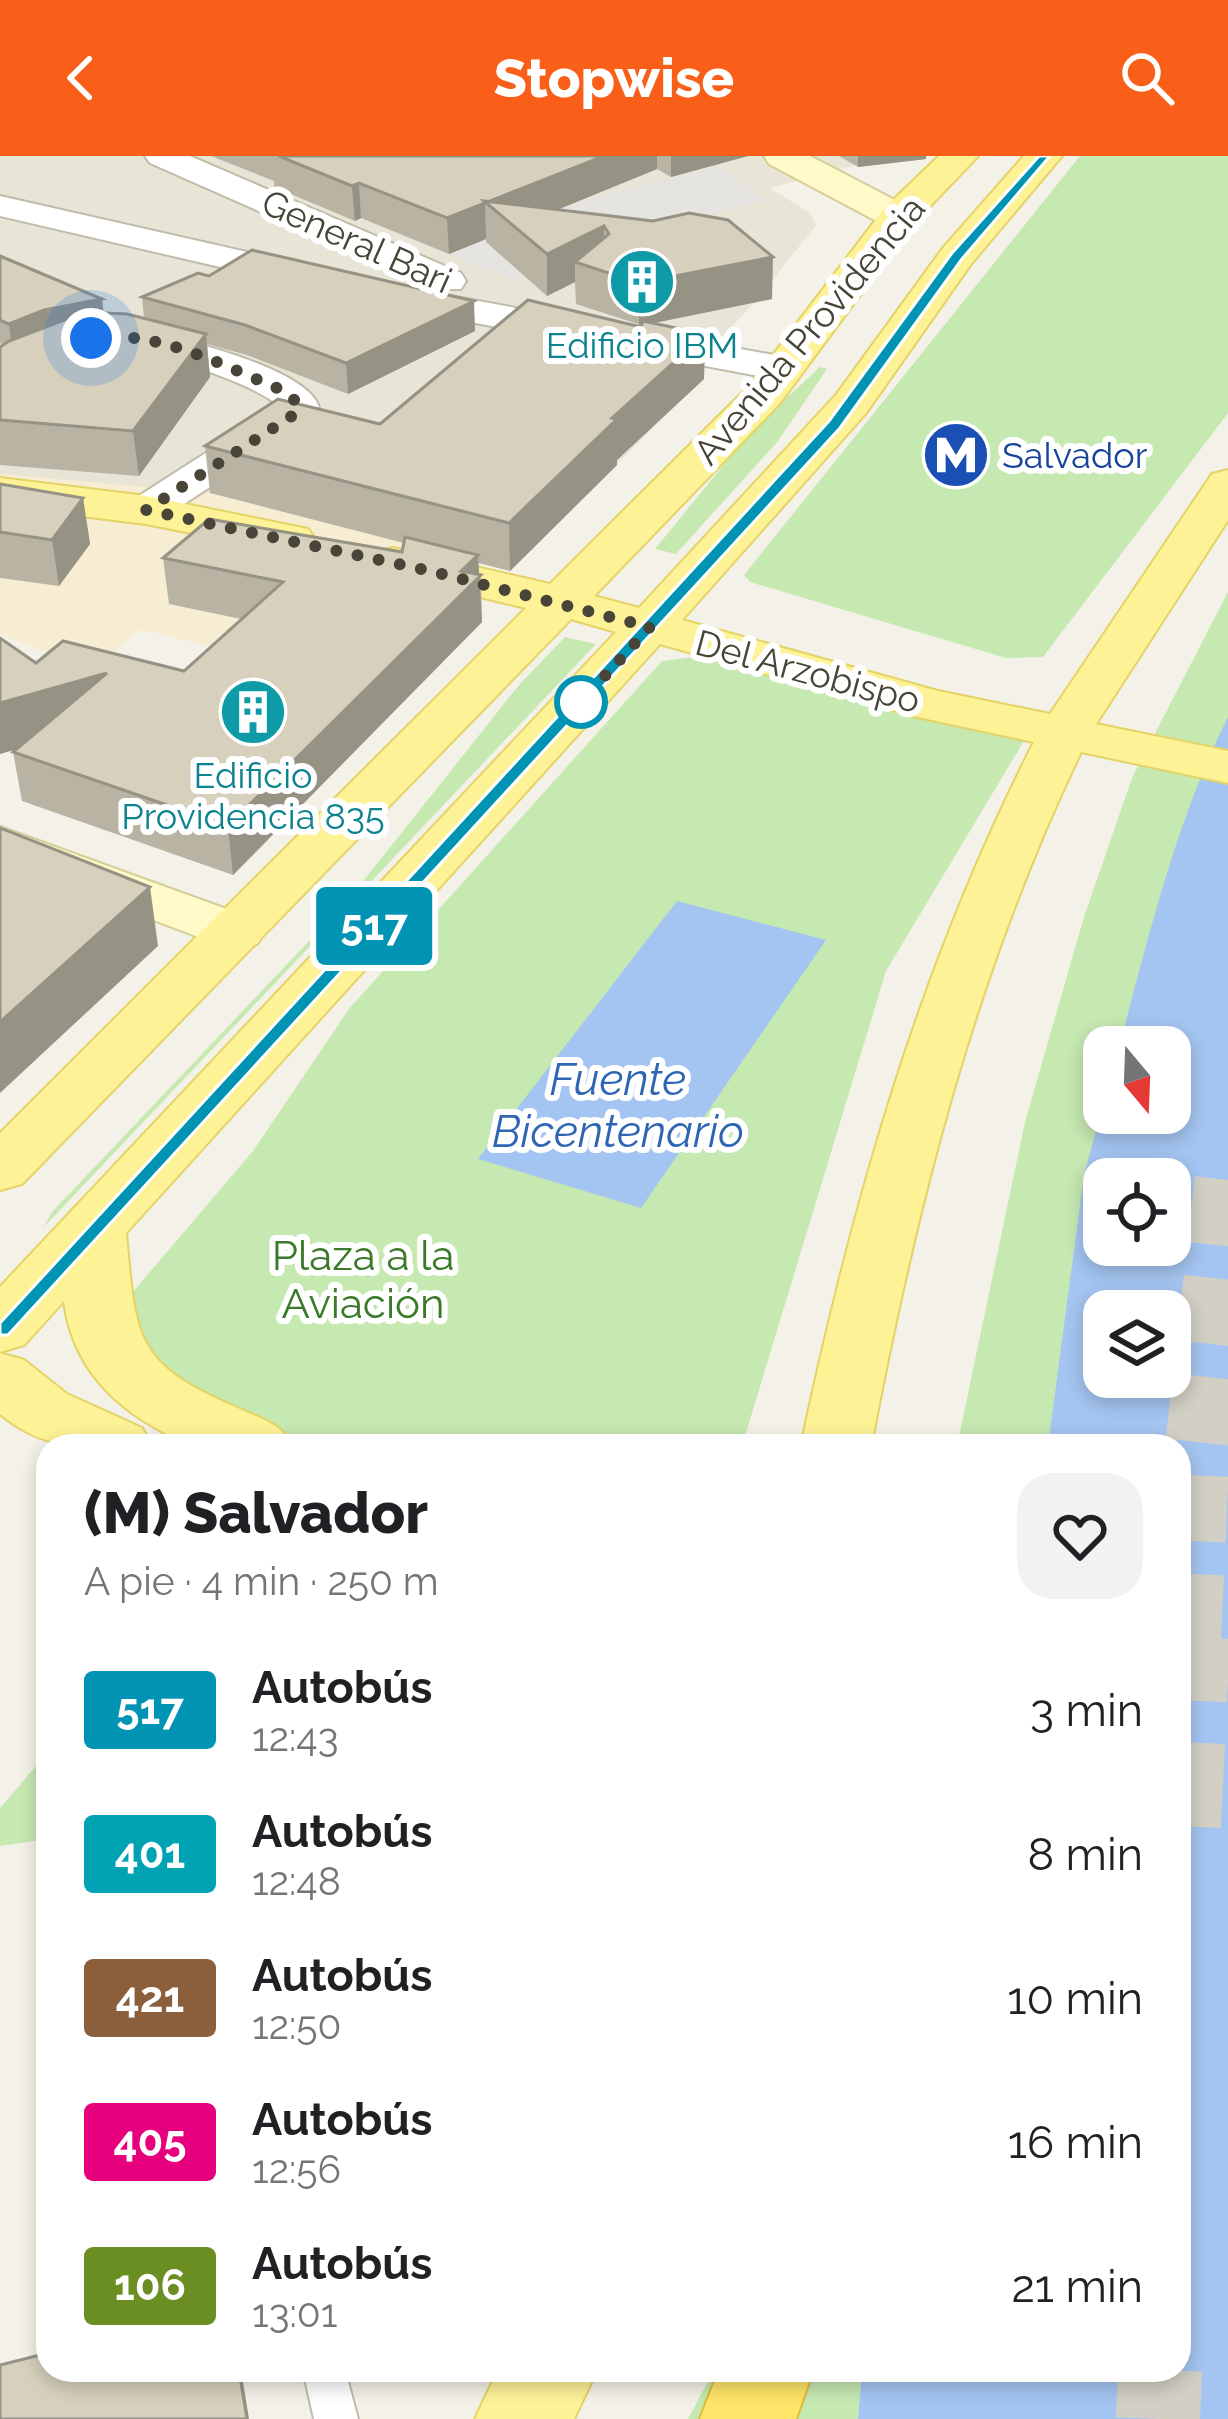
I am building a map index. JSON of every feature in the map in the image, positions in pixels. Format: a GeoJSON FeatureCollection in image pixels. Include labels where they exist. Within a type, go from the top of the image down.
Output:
{"type":"FeatureCollection","features":[{"type":"Feature","properties":{"kind":"highway"},"geometry":{"type":"LineString","coordinates":[[748,2419],[762,2382]]}},
{"type":"Feature","properties":{"kind":"main road","name":"Avenida Providencia"},"geometry":{"type":"LineString","coordinates":[[0,1200],[9,1147],[237,932],[563,602],[785,369],[898,217],[960,156]]}},
{"type":"Feature","properties":{"kind":"main road","name":"Avenida Providencia"},"geometry":{"type":"LineString","coordinates":[[0,1329],[851,404],[932,291],[1044,156]]}},
{"type":"Feature","properties":{"kind":"main road"},"geometry":{"type":"LineString","coordinates":[[898,217],[1013,190]]}},
{"type":"Feature","properties":{"kind":"main road"},"geometry":{"type":"LineString","coordinates":[[898,217],[921,241],[932,291]]}},
{"type":"Feature","properties":{"kind":"main road"},"geometry":{"type":"LineString","coordinates":[[839,1434],[884,1226],[933,1054],[1008,856],[1075,716],[1228,484]]}},
{"type":"Feature","properties":{"kind":"main road","name":"Del Arzobispo"},"geometry":{"type":"LineString","coordinates":[[0,492],[146,510],[563,602],[663,613],[880,692],[1075,716],[1156,733],[1228,767]]}},
{"type":"Feature","properties":{"kind":"main road","name":"Del Arzobispo"},"geometry":{"type":"LineString","coordinates":[[1156,733],[1228,726]]}},
{"type":"Feature","properties":{"kind":"main road"},"geometry":{"type":"LineString","coordinates":[[93,1230],[101,1327],[122,1368],[160,1397],[234,1434]]}},
{"type":"Feature","properties":{"kind":"main road"},"geometry":{"type":"LineString","coordinates":[[0,1377],[44,1412],[91,1434]]}},
{"type":"Feature","properties":{"kind":"main road"},"geometry":{"type":"LineString","coordinates":[[523,2419],[543,2382]]}},
{"type":"Feature","properties":{"kind":"street","name":"General Bari"},"geometry":{"type":"LineString","coordinates":[[162,156],[552,328]]}},
{"type":"Feature","properties":{"kind":"street"},"geometry":{"type":"LineString","coordinates":[[782,156],[898,217]]}},
{"type":"Feature","properties":{"kind":"street"},"geometry":{"type":"LineString","coordinates":[[0,206],[401,298],[785,369]]}},
{"type":"Feature","properties":{"kind":"street"},"geometry":{"type":"LineString","coordinates":[[0,244],[61,220]]}},
{"type":"Feature","properties":{"kind":"street"},"geometry":{"type":"LineString","coordinates":[[401,298],[447,280]]}},
{"type":"Feature","properties":{"kind":"street"},"geometry":{"type":"LineString","coordinates":[[0,372],[62,345],[133,336],[163,343],[297,398],[299,407],[292,416],[146,510]]}},
{"type":"Feature","properties":{"kind":"street"},"geometry":{"type":"LineString","coordinates":[[0,843],[237,932]]}},
{"type":"Feature","properties":{"kind":"lane"},"geometry":{"type":"LineString","coordinates":[[327,2382],[336,2419]]}},
{"type":"Feature","properties":{"kind":"shaded area"},"geometry":{"type":"Polygon","coordinates":[[[0,156],[884,156],[871,166],[855,165],[770,188],[811,214],[816,225],[755,302],[688,372],[698,383],[518,563],[197,493],[0,474],[0,156]]]}},
{"type":"Feature","properties":{"kind":"shaded area"},"geometry":{"type":"Polygon","coordinates":[[[717,167],[769,200],[665,226],[653,218],[589,229],[517,283],[449,254],[568,205],[717,167]]]}},
{"type":"Feature","properties":{"kind":"shaded area"},"geometry":{"type":"Polygon","coordinates":[[[0,474],[210,493],[433,544],[214,648],[141,629],[90,671],[0,634],[0,474]]]}},
{"type":"Feature","properties":{"kind":"green space"},"geometry":{"type":"Polygon","coordinates":[[[1080,156],[1228,156],[1228,413],[1043,657],[1006,658],[750,582],[744,575],[1080,156]]]}},
{"type":"Feature","properties":{"kind":"green space"},"geometry":{"type":"Polygon","coordinates":[[[820,367],[827,369],[778,441],[676,554],[655,549],[752,430],[820,367]]]}},
{"type":"Feature","properties":{"kind":"green space"},"geometry":{"type":"Polygon","coordinates":[[[1228,592],[1228,2419],[860,2419],[1101,2382],[1191,2382],[1191,1434],[960,1434],[1025,1122],[1084,917],[1132,778],[1228,592]]]}},
{"type":"Feature","properties":{"kind":"green space"},"geometry":{"type":"Polygon","coordinates":[[[565,637],[596,644],[43,1228],[52,1212],[349,899],[519,685],[565,637]]]}},
{"type":"Feature","properties":{"kind":"green space","name":"Plaza a la Aviación"},"geometry":{"type":"Polygon","coordinates":[[[695,657],[1025,739],[886,971],[746,1434],[269,1434],[146,1374],[126,1300],[253,1151],[349,1009],[662,661],[695,657]]]}},
{"type":"Feature","properties":{"kind":"green space"},"geometry":{"type":"Polygon","coordinates":[[[36,1766],[36,1841],[0,1846],[0,1808],[36,1766]]]}},
{"type":"Feature","properties":{"kind":"green space"},"geometry":{"type":"Polygon","coordinates":[[[708,2382],[861,2382],[858,2419],[688,2419],[708,2382]]]}},
{"type":"Feature","properties":{"kind":"water"},"geometry":{"type":"Polygon","coordinates":[[[1228,717],[1228,2419],[858,2419],[861,2382],[1191,2382],[1191,1434],[1050,1434],[1083,1183],[1083,1266],[1191,1266],[1191,1158],[1089,1158],[1095,1134],[1191,1134],[1191,1026],[1125,1026],[1193,797],[1228,717]]]}},
{"type":"Feature","properties":{"kind":"water","name":"Fuente Bicentenario"},"geometry":{"type":"Polygon","coordinates":[[[677,901],[826,940],[641,1208],[478,1159],[677,901]]]}},
{"type":"Feature","properties":{"kind":"building"},"geometry":{"type":"Polygon","coordinates":[[[279,156],[604,156],[447,218],[279,156]]]}},
{"type":"Feature","properties":{"kind":"building"},"geometry":{"type":"Polygon","coordinates":[[[484,201],[653,221],[689,213],[728,220],[773,257],[639,283],[575,262],[609,234],[604,226],[547,254],[484,201]]]}},
{"type":"Feature","properties":{"kind":"building"},"geometry":{"type":"Polygon","coordinates":[[[252,250],[474,301],[346,363],[245,325],[142,297],[198,273],[209,276],[252,250]]]}},
{"type":"Feature","properties":{"kind":"building"},"geometry":{"type":"Polygon","coordinates":[[[0,256],[102,299],[44,310],[9,324],[0,320],[0,256]]]}},
{"type":"Feature","properties":{"kind":"building"},"geometry":{"type":"Polygon","coordinates":[[[528,300],[641,327],[643,321],[705,334],[612,418],[617,419],[509,523],[205,446],[278,399],[380,424],[528,300]]]}},
{"type":"Feature","properties":{"kind":"building"},"geometry":{"type":"Polygon","coordinates":[[[85,312],[127,314],[206,334],[133,431],[0,420],[0,347],[85,312]]]}},
{"type":"Feature","properties":{"kind":"building"},"geometry":{"type":"Polygon","coordinates":[[[0,484],[83,498],[52,540],[0,532],[0,484]]]}},
{"type":"Feature","properties":{"kind":"building"},"geometry":{"type":"Polygon","coordinates":[[[209,519],[402,552],[405,537],[478,555],[461,571],[481,575],[228,826],[13,752],[107,673],[0,703],[0,638],[36,663],[63,641],[184,671],[283,582],[163,558],[209,519]]]}},
{"type":"Feature","properties":{"kind":"building"},"geometry":{"type":"Polygon","coordinates":[[[0,828],[150,887],[0,1022],[0,828]]]}},
{"type":"Feature","properties":{"kind":"building"},"geometry":{"type":"Polygon","coordinates":[[[36,2356],[36,2382],[241,2382],[247,2419],[0,2419],[0,2365],[36,2356]]]}},
{"type":"Feature","properties":{"kind":"tunnel"},"geometry":{"type":"LineString","coordinates":[[1191,1574],[1196,1465],[1228,1175]]}},
{"type":"Feature","properties":{"kind":"tunnel"},"geometry":{"type":"LineString","coordinates":[[1158,2419],[1160,2382]]}},
{"type":"Feature","properties":{"kind":"bus line","name":"517"},"geometry":{"type":"LineString","coordinates":[[0,1329],[835,424],[957,256],[1044,156]]}},
{"type":"Feature","properties":{"kind":"place","name":"Edificio IBM"},"geometry":{"type":"Point","coordinates":[642,282]}},
{"type":"Feature","properties":{"kind":"place","name":"Salvador"},"geometry":{"type":"Point","coordinates":[956,455]}},
{"type":"Feature","properties":{"kind":"place","name":"Edificio Providencia 835"},"geometry":{"type":"Point","coordinates":[253,712]}},
{"type":"Feature","properties":{"kind":"route"},"geometry":{"type":"LineString","coordinates":[[91,338],[133,336],[163,343],[284,391],[299,404],[292,416],[146,510],[254,530],[650,627],[581,702]]}}]}
